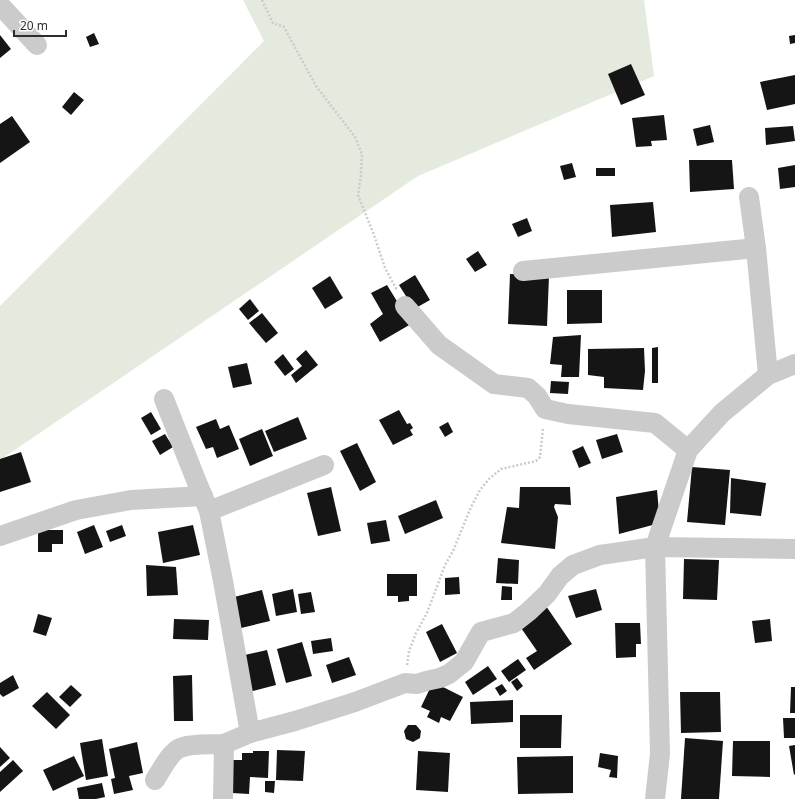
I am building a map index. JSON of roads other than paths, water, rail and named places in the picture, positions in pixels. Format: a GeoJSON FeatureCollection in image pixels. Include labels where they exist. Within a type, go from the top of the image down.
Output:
{"type":"FeatureCollection","features":[{"type":"Feature","properties":{"kind":"street"},"geometry":{"type":"LineString","coordinates":[[0,5],[37,45]]}},
{"type":"Feature","properties":{"kind":"street"},"geometry":{"type":"LineString","coordinates":[[749,196],[756,248],[768,375]]}},
{"type":"Feature","properties":{"kind":"street"},"geometry":{"type":"LineString","coordinates":[[523,271],[756,248]]}},
{"type":"Feature","properties":{"kind":"street"},"geometry":{"type":"LineString","coordinates":[[405,306],[438,345],[494,384],[528,388],[537,396],[545,409],[568,414],[655,423],[688,450]]}},
{"type":"Feature","properties":{"kind":"street"},"geometry":{"type":"LineString","coordinates":[[655,799],[660,754],[655,547],[688,450],[722,413],[768,375],[795,364]]}},
{"type":"Feature","properties":{"kind":"street"},"geometry":{"type":"LineString","coordinates":[[164,399],[206,504],[223,581],[250,733]]}},
{"type":"Feature","properties":{"kind":"street"},"geometry":{"type":"LineString","coordinates":[[0,536],[76,510],[131,500],[206,504],[324,465]]}},
{"type":"Feature","properties":{"kind":"street"},"geometry":{"type":"LineString","coordinates":[[155,780],[169,758],[179,748],[196,745],[224,744],[250,733],[295,721],[355,702],[405,683],[417,684],[449,674],[464,662],[481,632],[514,623],[547,594],[560,576],[573,565],[600,555],[655,547],[795,549]]}},
{"type":"Feature","properties":{"kind":"street"},"geometry":{"type":"LineString","coordinates":[[223,799],[224,744]]}}]}
